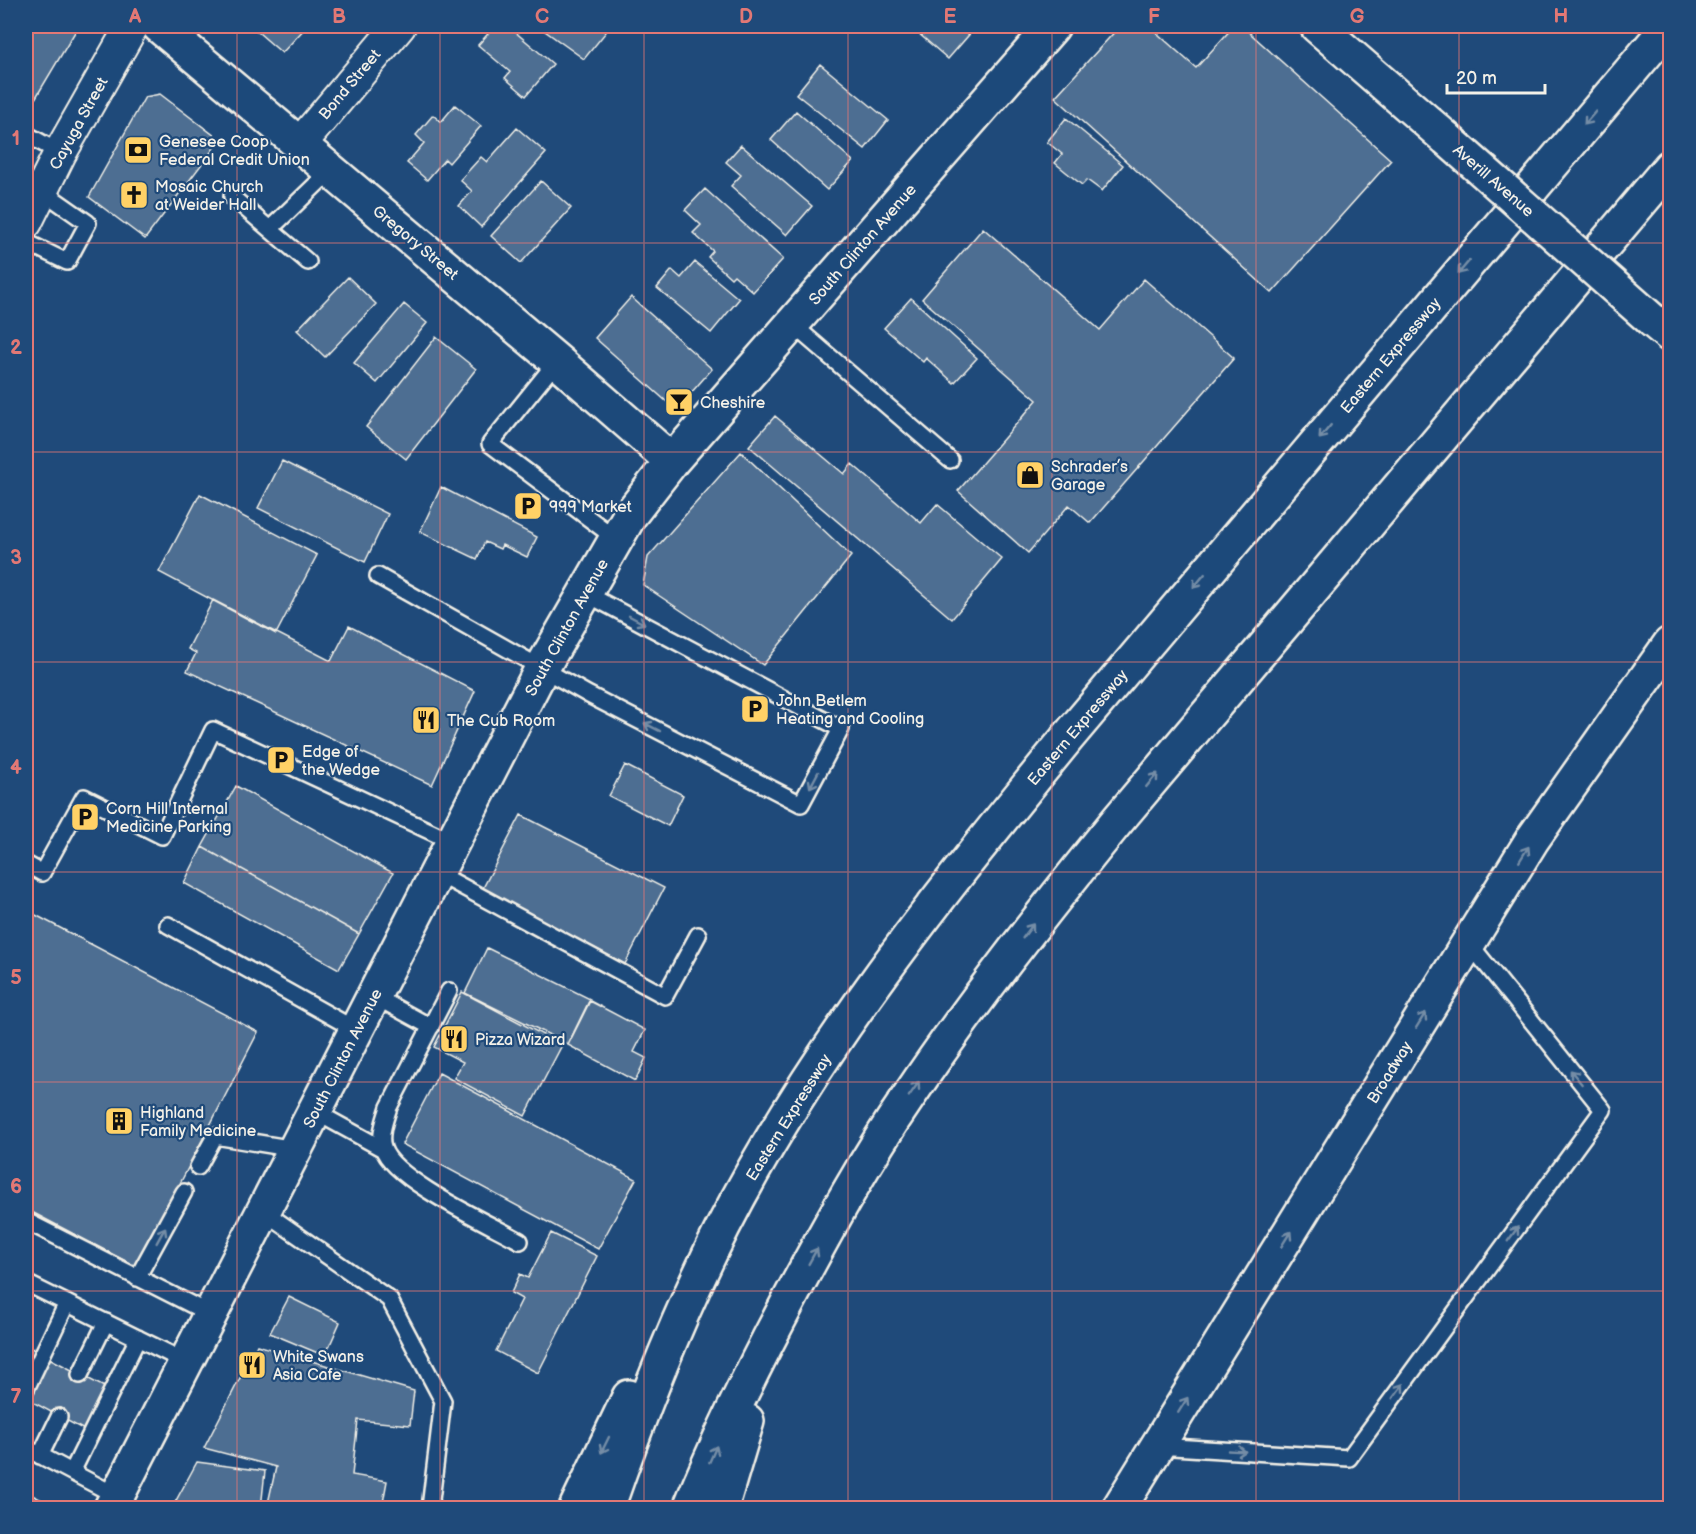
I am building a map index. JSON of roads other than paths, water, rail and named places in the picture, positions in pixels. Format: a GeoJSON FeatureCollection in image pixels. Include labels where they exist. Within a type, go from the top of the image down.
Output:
{"type":"FeatureCollection","features":[{"type":"Feature","properties":{"kind":"main road","name":"Gregory Street"},"geometry":{"type":"LineString","coordinates":[[159,26],[557,361],[672,461]]}},
{"type":"Feature","properties":{"kind":"main road","name":"South Clinton Avenue"},"geometry":{"type":"LineString","coordinates":[[114,1502],[542,668],[615,538],[647,491],[672,461],[1053,26]]}},
{"type":"Feature","properties":{"kind":"main road","name":"Averill Avenue"},"geometry":{"type":"LineString","coordinates":[[1317,26],[1661,327]]}},
{"type":"Feature","properties":{"kind":"main road","name":"Eastern Expressway"},"geometry":{"type":"LineString","coordinates":[[607,1509],[654,1384],[723,1227],[783,1123],[848,1022],[991,830],[1669,26]]}},
{"type":"Feature","properties":{"kind":"main road"},"geometry":{"type":"LineString","coordinates":[[690,1509],[728,1421],[843,1201],[906,1100],[1042,913],[1671,167]]}},
{"type":"Feature","properties":{"kind":"main road","name":"Broadway"},"geometry":{"type":"LineString","coordinates":[[1119,1509],[1532,840],[1671,644]]}},
{"type":"Feature","properties":{"kind":"main road"},"geometry":{"type":"LineString","coordinates":[[576,1509],[653,1351],[723,1227]]}},
{"type":"Feature","properties":{"kind":"main road"},"geometry":{"type":"LineString","coordinates":[[721,1509],[762,1370],[786,1307]]}},
{"type":"Feature","properties":{"kind":"street","name":"Cayuga Street"},"geometry":{"type":"LineString","coordinates":[[26,222],[60,153],[132,26]]}},
{"type":"Feature","properties":{"kind":"street","name":"Bond Street"},"geometry":{"type":"LineString","coordinates":[[300,144],[399,26]]}},
{"type":"Feature","properties":{"kind":"lane"},"geometry":{"type":"LineString","coordinates":[[26,134],[60,153]]}},
{"type":"Feature","properties":{"kind":"lane"},"geometry":{"type":"LineString","coordinates":[[270,229],[331,170]]}},
{"type":"Feature","properties":{"kind":"lane"},"geometry":{"type":"LineString","coordinates":[[26,242],[67,262],[88,223],[41,190]]}},
{"type":"Feature","properties":{"kind":"lane"},"geometry":{"type":"LineString","coordinates":[[232,197],[308,262]]}},
{"type":"Feature","properties":{"kind":"lane"},"geometry":{"type":"LineString","coordinates":[[792,324],[950,460]]}},
{"type":"Feature","properties":{"kind":"lane"},"geometry":{"type":"LineString","coordinates":[[557,361],[490,444],[615,538]]}},
{"type":"Feature","properties":{"kind":"lane"},"geometry":{"type":"LineString","coordinates":[[378,576],[589,695],[801,804],[841,729],[585,593]]}},
{"type":"Feature","properties":{"kind":"lane"},"geometry":{"type":"LineString","coordinates":[[26,864],[42,873],[84,797],[162,836],[213,730],[453,842]]}},
{"type":"Feature","properties":{"kind":"lane"},"geometry":{"type":"LineString","coordinates":[[437,873],[665,996],[698,935]]}},
{"type":"Feature","properties":{"kind":"lane"},"geometry":{"type":"LineString","coordinates":[[168,925],[356,1030]]}},
{"type":"Feature","properties":{"kind":"lane"},"geometry":{"type":"LineString","coordinates":[[1158,1446],[1349,1458],[1603,1110],[1468,943]]}},
{"type":"Feature","properties":{"kind":"lane"},"geometry":{"type":"LineString","coordinates":[[383,1149],[384,1122],[389,1107],[449,991]]}},
{"type":"Feature","properties":{"kind":"lane"},"geometry":{"type":"LineString","coordinates":[[374,996],[431,1026]]}},
{"type":"Feature","properties":{"kind":"lane"},"geometry":{"type":"LineString","coordinates":[[314,1111],[383,1149],[406,1177],[520,1241]]}},
{"type":"Feature","properties":{"kind":"lane"},"geometry":{"type":"LineString","coordinates":[[198,1167],[215,1136],[295,1149]]}},
{"type":"Feature","properties":{"kind":"lane"},"geometry":{"type":"LineString","coordinates":[[137,1278],[184,1192]]}},
{"type":"Feature","properties":{"kind":"lane"},"geometry":{"type":"LineString","coordinates":[[263,1211],[390,1299],[443,1401],[430,1509]]}},
{"type":"Feature","properties":{"kind":"lane"},"geometry":{"type":"LineString","coordinates":[[26,1221],[210,1314]]}},
{"type":"Feature","properties":{"kind":"lane"},"geometry":{"type":"LineString","coordinates":[[26,1283],[186,1362]]}},
{"type":"Feature","properties":{"kind":"lane"},"geometry":{"type":"LineString","coordinates":[[26,1389],[67,1303]]}},
{"type":"Feature","properties":{"kind":"lane"},"geometry":{"type":"LineString","coordinates":[[80,1375],[106,1322]]}},
{"type":"Feature","properties":{"kind":"lane"},"geometry":{"type":"LineString","coordinates":[[72,1472],[138,1338]]}},
{"type":"Feature","properties":{"kind":"lane"},"geometry":{"type":"LineString","coordinates":[[40,1456],[59,1417]]}},
{"type":"Feature","properties":{"kind":"lane"},"geometry":{"type":"LineString","coordinates":[[26,1448],[72,1472],[114,1502]]}},
{"type":"Feature","properties":{"kind":"place","name":"Genesee Coop Federal Credit Union"},"geometry":{"type":"Point","coordinates":[138,150]}},
{"type":"Feature","properties":{"kind":"place","name":"Mosaic Church at Weider Hall"},"geometry":{"type":"Point","coordinates":[134,195]}},
{"type":"Feature","properties":{"kind":"place","name":"Cheshire"},"geometry":{"type":"Point","coordinates":[679,402]}},
{"type":"Feature","properties":{"kind":"place","name":"Schrader’s Garage"},"geometry":{"type":"Point","coordinates":[1030,475]}},
{"type":"Feature","properties":{"kind":"place","name":"999 Market"},"geometry":{"type":"Point","coordinates":[528,506]}},
{"type":"Feature","properties":{"kind":"place","name":"John Betlem Heating and Cooling"},"geometry":{"type":"Point","coordinates":[755,709]}},
{"type":"Feature","properties":{"kind":"place","name":"The Cub Room"},"geometry":{"type":"Point","coordinates":[426,720]}},
{"type":"Feature","properties":{"kind":"place","name":"Edge of the Wedge"},"geometry":{"type":"Point","coordinates":[281,760]}},
{"type":"Feature","properties":{"kind":"place","name":"Corn Hill Internal Medicine Parking"},"geometry":{"type":"Point","coordinates":[85,817]}},
{"type":"Feature","properties":{"kind":"place","name":"Pizza Wizard"},"geometry":{"type":"Point","coordinates":[454,1039]}},
{"type":"Feature","properties":{"kind":"place","name":"Highland Family Medicine"},"geometry":{"type":"Point","coordinates":[119,1121]}},
{"type":"Feature","properties":{"kind":"place","name":"White Swans Asia Cafe"},"geometry":{"type":"Point","coordinates":[252,1365]}}]}
